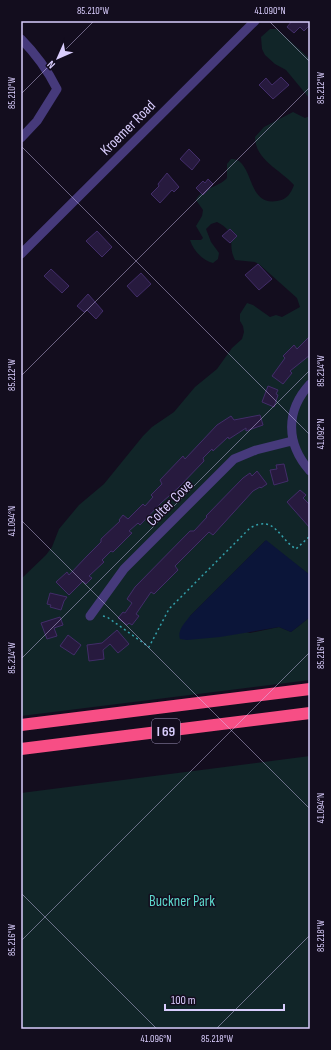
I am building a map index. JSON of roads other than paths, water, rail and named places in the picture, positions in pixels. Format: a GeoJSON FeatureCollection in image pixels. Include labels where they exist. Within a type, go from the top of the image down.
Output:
{"type":"FeatureCollection","features":[{"type":"Feature","properties":{"kind":"highway","name":"I 69"},"geometry":{"type":"LineString","coordinates":[[21,726],[310,689]]}},
{"type":"Feature","properties":{"kind":"highway","name":"I 69"},"geometry":{"type":"LineString","coordinates":[[21,750],[310,713]]}},
{"type":"Feature","properties":{"kind":"street","name":"Kroemer Road"},"geometry":{"type":"LineString","coordinates":[[21,254],[255,21]]}},
{"type":"Feature","properties":{"kind":"street"},"geometry":{"type":"LineString","coordinates":[[21,39],[42,65],[57,89],[37,121],[21,138]]}},
{"type":"Feature","properties":{"kind":"street"},"geometry":{"type":"LineString","coordinates":[[310,384],[302,393],[294,413],[292,441],[297,454],[310,471]]}},
{"type":"Feature","properties":{"kind":"street","name":"Colter Cove"},"geometry":{"type":"LineString","coordinates":[[90,616],[124,569],[234,459],[247,453],[292,441]]}},
{"type":"Feature","properties":{"kind":"water"},"geometry":{"type":"Polygon","coordinates":[[[266,540],[310,575],[310,617],[291,632],[279,627],[220,637],[187,640],[180,639],[179,636],[181,630],[190,616],[266,540]]]}},
{"type":"Feature","properties":{"kind":"park label","name":"Buckner Park"},"geometry":{"type":"Point","coordinates":[182,901]}}]}
